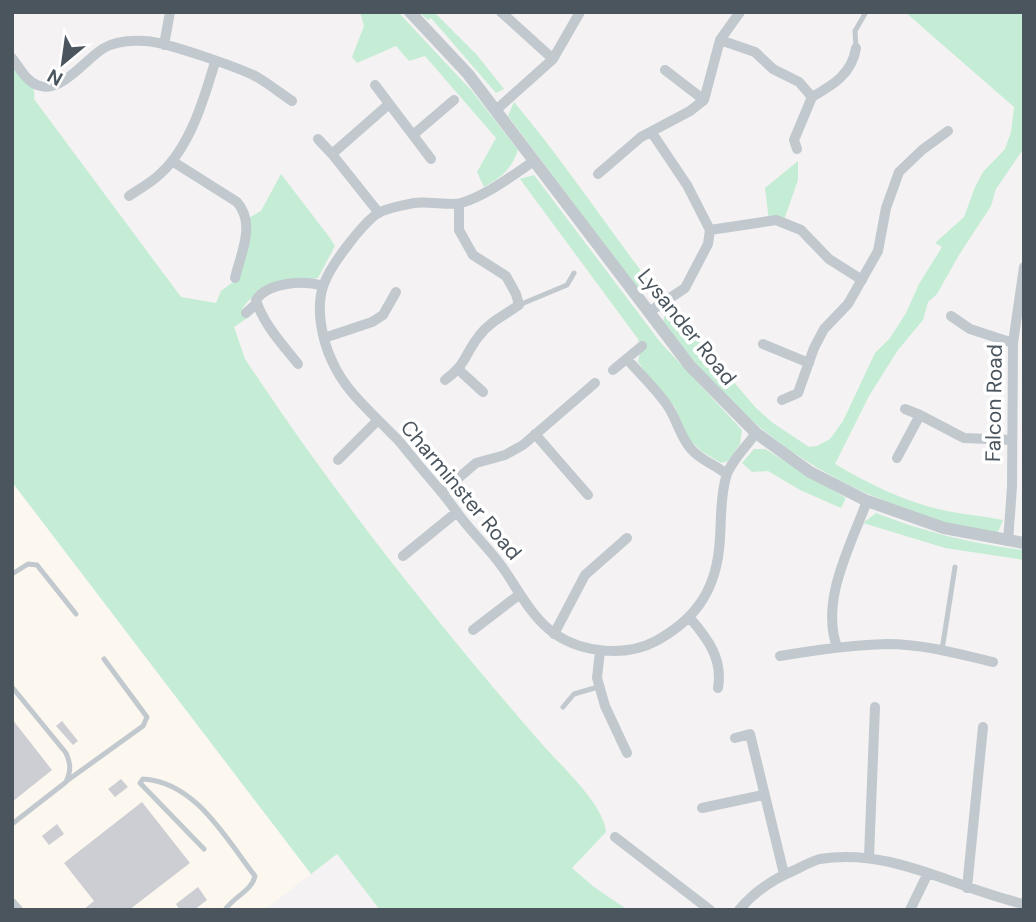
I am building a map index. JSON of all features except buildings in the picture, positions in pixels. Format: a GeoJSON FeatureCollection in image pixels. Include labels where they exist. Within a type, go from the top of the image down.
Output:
{"type":"FeatureCollection","features":[{"type":"Feature","properties":{"kind":"street"},"geometry":{"type":"LineString","coordinates":[[164,45],[170,12]]}},
{"type":"Feature","properties":{"kind":"street","name":"Lysander Road"},"geometry":{"type":"LineString","coordinates":[[410,12],[468,74],[690,366],[756,433],[815,475],[867,501],[934,526],[1024,543]]}},
{"type":"Feature","properties":{"kind":"street"},"geometry":{"type":"LineString","coordinates":[[500,12],[553,59]]}},
{"type":"Feature","properties":{"kind":"street"},"geometry":{"type":"LineString","coordinates":[[496,110],[553,59],[580,12]]}},
{"type":"Feature","properties":{"kind":"street"},"geometry":{"type":"LineString","coordinates":[[598,174],[641,137],[690,111],[704,100],[720,40],[740,12]]}},
{"type":"Feature","properties":{"kind":"street"},"geometry":{"type":"LineString","coordinates":[[720,40],[755,52],[773,69],[799,82],[812,97]]}},
{"type":"Feature","properties":{"kind":"street"},"geometry":{"type":"LineString","coordinates":[[12,58],[39,87],[52,86],[73,74],[102,49],[117,42],[148,41],[255,76],[292,101]]}},
{"type":"Feature","properties":{"kind":"street"},"geometry":{"type":"LineString","coordinates":[[797,149],[794,141],[812,97],[839,82],[855,56],[856,48]]}},
{"type":"Feature","properties":{"kind":"street"},"geometry":{"type":"LineString","coordinates":[[129,196],[159,176],[172,161],[199,113],[215,62]]}},
{"type":"Feature","properties":{"kind":"street"},"geometry":{"type":"LineString","coordinates":[[665,70],[704,100]]}},
{"type":"Feature","properties":{"kind":"street"},"geometry":{"type":"LineString","coordinates":[[375,85],[431,159]]}},
{"type":"Feature","properties":{"kind":"street"},"geometry":{"type":"LineString","coordinates":[[413,135],[454,100]]}},
{"type":"Feature","properties":{"kind":"street"},"geometry":{"type":"LineString","coordinates":[[332,154],[389,104]]}},
{"type":"Feature","properties":{"kind":"street"},"geometry":{"type":"LineString","coordinates":[[782,400],[798,393],[824,329],[848,304],[878,251],[886,208],[899,172],[922,150],[948,131]]}},
{"type":"Feature","properties":{"kind":"street"},"geometry":{"type":"LineString","coordinates":[[649,312],[685,288],[708,244],[710,230],[687,185],[652,132]]}},
{"type":"Feature","properties":{"kind":"street"},"geometry":{"type":"LineString","coordinates":[[318,139],[379,213]]}},
{"type":"Feature","properties":{"kind":"street"},"geometry":{"type":"LineString","coordinates":[[172,161],[237,202],[243,209],[247,217],[247,229],[235,278]]}},
{"type":"Feature","properties":{"kind":"street"},"geometry":{"type":"LineString","coordinates":[[246,313],[257,303],[260,294],[282,285],[313,283],[323,286],[353,238],[379,213],[415,203],[459,204],[510,178],[534,161]]}},
{"type":"Feature","properties":{"kind":"street"},"geometry":{"type":"LineString","coordinates":[[445,380],[459,370],[478,337],[492,321],[519,305],[506,276],[474,256],[459,230],[459,204]]}},
{"type":"Feature","properties":{"kind":"street"},"geometry":{"type":"LineString","coordinates":[[710,230],[776,220],[801,230],[829,259],[860,282]]}},
{"type":"Feature","properties":{"kind":"street","name":"Falcon Road"},"geometry":{"type":"LineString","coordinates":[[1008,541],[1012,440],[1019,395],[1013,343],[1024,267]]}},
{"type":"Feature","properties":{"kind":"street","name":"Charminster Road"},"geometry":{"type":"LineString","coordinates":[[323,286],[320,306],[324,338],[332,362],[349,389],[377,421],[393,434],[484,542],[535,615],[554,634],[570,642],[600,651],[630,649],[655,641],[690,618],[711,586],[719,551],[720,504],[726,474],[756,433]]}},
{"type":"Feature","properties":{"kind":"street"},"geometry":{"type":"LineString","coordinates":[[324,338],[364,325],[383,315],[396,292]]}},
{"type":"Feature","properties":{"kind":"street"},"geometry":{"type":"LineString","coordinates":[[257,303],[267,324],[298,364]]}},
{"type":"Feature","properties":{"kind":"street"},"geometry":{"type":"LineString","coordinates":[[951,316],[970,329],[1013,343]]}},
{"type":"Feature","properties":{"kind":"street"},"geometry":{"type":"LineString","coordinates":[[763,344],[808,363]]}},
{"type":"Feature","properties":{"kind":"street"},"geometry":{"type":"LineString","coordinates":[[613,370],[642,346]]}},
{"type":"Feature","properties":{"kind":"street"},"geometry":{"type":"LineString","coordinates":[[627,359],[668,407],[679,433],[692,450],[726,474]]}},
{"type":"Feature","properties":{"kind":"street"},"geometry":{"type":"LineString","coordinates":[[459,370],[483,392]]}},
{"type":"Feature","properties":{"kind":"street"},"geometry":{"type":"LineString","coordinates":[[442,492],[476,463],[505,456],[595,383]]}},
{"type":"Feature","properties":{"kind":"street"},"geometry":{"type":"LineString","coordinates":[[905,410],[964,438],[1012,440]]}},
{"type":"Feature","properties":{"kind":"street"},"geometry":{"type":"LineString","coordinates":[[897,458],[920,415]]}},
{"type":"Feature","properties":{"kind":"street"},"geometry":{"type":"LineString","coordinates":[[338,460],[377,421]]}},
{"type":"Feature","properties":{"kind":"street"},"geometry":{"type":"LineString","coordinates":[[535,434],[588,495]]}},
{"type":"Feature","properties":{"kind":"street"},"geometry":{"type":"LineString","coordinates":[[837,647],[831,624],[832,605],[867,501]]}},
{"type":"Feature","properties":{"kind":"street"},"geometry":{"type":"LineString","coordinates":[[402,556],[457,512]]}},
{"type":"Feature","properties":{"kind":"street"},"geometry":{"type":"LineString","coordinates":[[554,634],[584,575],[627,538]]}},
{"type":"Feature","properties":{"kind":"street"},"geometry":{"type":"LineString","coordinates":[[474,630],[520,594]]}},
{"type":"Feature","properties":{"kind":"street"},"geometry":{"type":"LineString","coordinates":[[690,618],[709,639],[718,661],[721,674],[718,688]]}},
{"type":"Feature","properties":{"kind":"street"},"geometry":{"type":"LineString","coordinates":[[780,656],[837,647],[889,644],[942,650],[993,662]]}},
{"type":"Feature","properties":{"kind":"street"},"geometry":{"type":"LineString","coordinates":[[600,651],[597,678],[599,686],[627,754]]}},
{"type":"Feature","properties":{"kind":"street"},"geometry":{"type":"LineString","coordinates":[[869,857],[874,707]]}},
{"type":"Feature","properties":{"kind":"street"},"geometry":{"type":"LineString","coordinates":[[967,888],[983,727]]}},
{"type":"Feature","properties":{"kind":"street"},"geometry":{"type":"LineString","coordinates":[[735,737],[764,732]]}},
{"type":"Feature","properties":{"kind":"street"},"geometry":{"type":"LineString","coordinates":[[750,734],[784,874]]}},
{"type":"Feature","properties":{"kind":"street"},"geometry":{"type":"LineString","coordinates":[[702,808],[763,795]]}},
{"type":"Feature","properties":{"kind":"street"},"geometry":{"type":"LineString","coordinates":[[615,837],[710,910]]}},
{"type":"Feature","properties":{"kind":"street"},"geometry":{"type":"LineString","coordinates":[[739,910],[752,894],[784,874],[818,859],[869,857],[928,873],[990,897],[1024,904]]}},
{"type":"Feature","properties":{"kind":"street"},"geometry":{"type":"LineString","coordinates":[[910,910],[928,873]]}},
{"type":"Feature","properties":{"kind":"street"},"geometry":{"type":"LineString","coordinates":[[12,902],[18,910]]}},
{"type":"Feature","properties":{"kind":"lane"},"geometry":{"type":"LineString","coordinates":[[856,48],[855,31],[866,12]]}},
{"type":"Feature","properties":{"kind":"lane"},"geometry":{"type":"LineString","coordinates":[[519,305],[568,285],[574,273]]}},
{"type":"Feature","properties":{"kind":"lane"},"geometry":{"type":"LineString","coordinates":[[12,574],[28,564],[37,565],[76,614]]}},
{"type":"Feature","properties":{"kind":"lane"},"geometry":{"type":"LineString","coordinates":[[942,650],[956,567]]}},
{"type":"Feature","properties":{"kind":"lane"},"geometry":{"type":"LineString","coordinates":[[12,824],[143,726],[147,716],[104,659]]}},
{"type":"Feature","properties":{"kind":"lane"},"geometry":{"type":"LineString","coordinates":[[563,707],[574,694],[599,686]]}},
{"type":"Feature","properties":{"kind":"lane"},"geometry":{"type":"LineString","coordinates":[[12,687],[66,753],[71,763],[66,782]]}},
{"type":"Feature","properties":{"kind":"lane"},"geometry":{"type":"LineString","coordinates":[[204,849],[161,807],[141,783],[143,779],[173,787],[190,797],[203,809],[255,876],[252,885],[225,910]]}},
{"type":"Feature","properties":{"kind":"shaded area"},"geometry":{"type":"Polygon","coordinates":[[[12,482],[311,874],[264,910],[12,910],[12,482]]]}},
{"type":"Feature","properties":{"kind":"green space"},"geometry":{"type":"Polygon","coordinates":[[[360,12],[398,12],[472,91],[518,150],[509,168],[501,176],[484,187],[477,172],[496,138],[425,56],[409,61],[396,46],[357,63],[352,57],[364,26],[360,12]]]}},
{"type":"Feature","properties":{"kind":"green space"},"geometry":{"type":"Polygon","coordinates":[[[419,12],[434,12],[477,55],[504,89],[496,93],[431,18],[428,20],[419,12]]]}},
{"type":"Feature","properties":{"kind":"green space"},"geometry":{"type":"Polygon","coordinates":[[[905,12],[1024,12],[1024,148],[996,189],[991,206],[937,294],[928,302],[923,320],[898,350],[869,396],[835,464],[876,486],[918,503],[947,511],[1003,520],[998,532],[978,532],[959,527],[890,503],[811,464],[763,430],[717,388],[663,321],[668,305],[756,408],[773,423],[809,447],[830,439],[843,421],[875,353],[890,338],[906,313],[919,284],[942,247],[935,243],[964,217],[983,172],[1005,149],[1011,132],[1014,107],[905,12]]]}},
{"type":"Feature","properties":{"kind":"green space"},"geometry":{"type":"Polygon","coordinates":[[[12,58],[31,82],[34,99],[181,297],[216,303],[221,291],[233,282],[247,219],[261,211],[281,174],[330,238],[335,246],[318,278],[275,283],[258,292],[242,309],[249,317],[234,327],[245,359],[314,459],[424,603],[501,697],[590,797],[598,809],[606,832],[572,868],[628,910],[380,910],[337,854],[311,874],[12,482],[12,58]]]}},
{"type":"Feature","properties":{"kind":"green space"},"geometry":{"type":"Polygon","coordinates":[[[514,102],[648,280],[640,291],[508,116],[514,102]]]}},
{"type":"Feature","properties":{"kind":"green space"},"geometry":{"type":"Polygon","coordinates":[[[798,161],[798,180],[783,223],[769,221],[765,188],[798,161]]]}},
{"type":"Feature","properties":{"kind":"green space"},"geometry":{"type":"Polygon","coordinates":[[[534,175],[661,343],[742,430],[740,444],[728,461],[721,463],[701,451],[684,434],[675,407],[655,386],[638,362],[641,347],[638,339],[520,179],[534,175]]]}},
{"type":"Feature","properties":{"kind":"green space"},"geometry":{"type":"Polygon","coordinates":[[[754,449],[765,449],[846,498],[841,508],[800,490],[768,471],[752,472],[742,463],[754,449]]]}},
{"type":"Feature","properties":{"kind":"green space"},"geometry":{"type":"Polygon","coordinates":[[[876,513],[949,536],[1024,550],[1024,560],[945,548],[863,523],[876,513]]]}}]}
